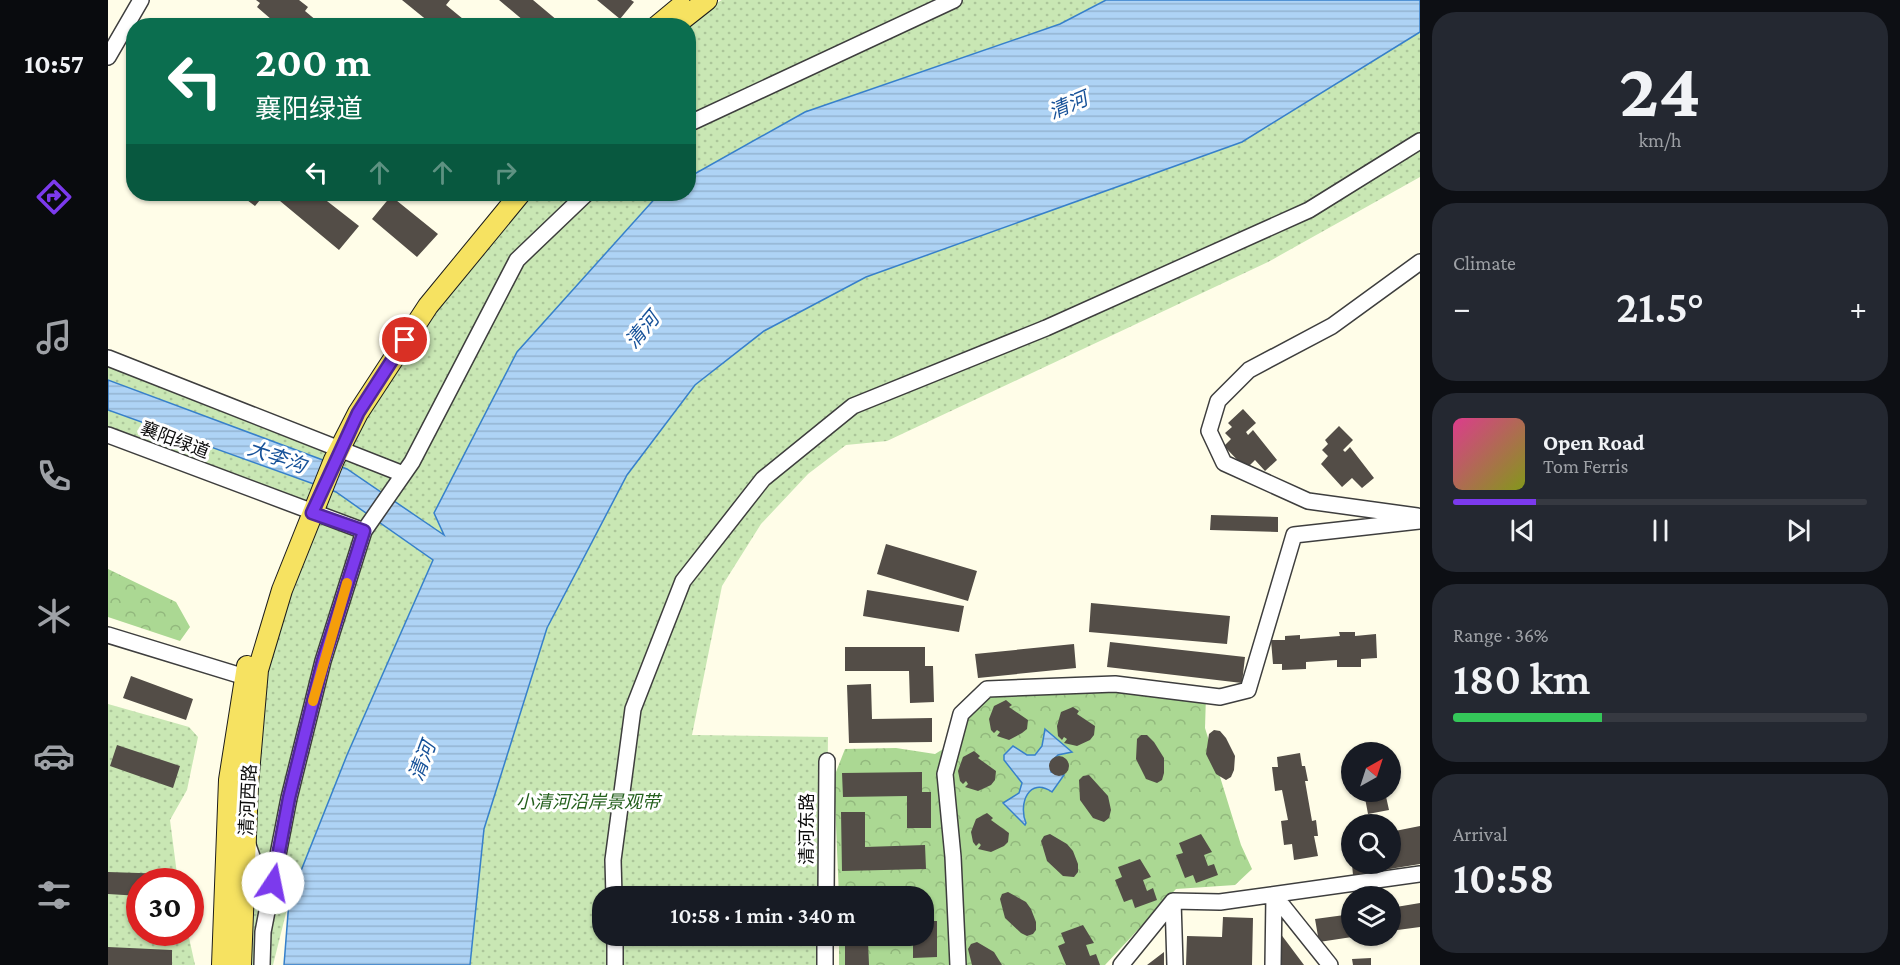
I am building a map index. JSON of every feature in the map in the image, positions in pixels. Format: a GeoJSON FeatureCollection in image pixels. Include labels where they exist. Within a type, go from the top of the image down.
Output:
{"type":"FeatureCollection","features":[{"type":"Feature","properties":{"kind":"main road"},"geometry":{"type":"LineString","coordinates":[[667,18],[688,0]]}},
{"type":"Feature","properties":{"kind":"main road"},"geometry":{"type":"LineString","coordinates":[[684,18],[707,0]]}},
{"type":"Feature","properties":{"kind":"main road"},"geometry":{"type":"LineString","coordinates":[[222,965],[229,780],[254,676],[309,506],[333,452],[414,302],[498,201]]}},
{"type":"Feature","properties":{"kind":"main road"},"geometry":{"type":"LineString","coordinates":[[333,452],[428,306],[514,201]]}},
{"type":"Feature","properties":{"kind":"main road","name":"清河西路"},"geometry":{"type":"LineString","coordinates":[[241,965],[254,676]]}},
{"type":"Feature","properties":{"kind":"street"},"geometry":{"type":"LineString","coordinates":[[131,18],[141,0]]}},
{"type":"Feature","properties":{"kind":"street"},"geometry":{"type":"LineString","coordinates":[[696,120],[954,0]]}},
{"type":"Feature","properties":{"kind":"street"},"geometry":{"type":"LineString","coordinates":[[108,57],[126,26]]}},
{"type":"Feature","properties":{"kind":"street"},"geometry":{"type":"LineString","coordinates":[[614,886],[613,860],[633,709],[683,581],[763,479],[853,406],[1046,328],[1310,210],[1420,141]]}},
{"type":"Feature","properties":{"kind":"street"},"geometry":{"type":"LineString","coordinates":[[262,965],[263,932],[289,798],[323,661],[367,527],[402,477],[517,260],[579,201]]}},
{"type":"Feature","properties":{"kind":"street"},"geometry":{"type":"LineString","coordinates":[[1420,262],[1332,326],[1249,370],[1218,401],[1209,431],[1224,464],[1308,501],[1420,516]]}},
{"type":"Feature","properties":{"kind":"street"},"geometry":{"type":"LineString","coordinates":[[108,358],[333,452],[402,477]]}},
{"type":"Feature","properties":{"kind":"street","name":"襄阳绿道"},"geometry":{"type":"LineString","coordinates":[[108,435],[367,527]]}},
{"type":"Feature","properties":{"kind":"street"},"geometry":{"type":"LineString","coordinates":[[958,965],[953,856],[945,774],[961,714],[987,688],[1115,684],[1220,697],[1248,690],[1294,535],[1420,521]]}},
{"type":"Feature","properties":{"kind":"street"},"geometry":{"type":"LineString","coordinates":[[108,635],[254,676]]}},
{"type":"Feature","properties":{"kind":"street","name":"清河东路"},"geometry":{"type":"LineString","coordinates":[[826,886],[827,761]]}},
{"type":"Feature","properties":{"kind":"street"},"geometry":{"type":"LineString","coordinates":[[246,837],[269,904]]}},
{"type":"Feature","properties":{"kind":"street"},"geometry":{"type":"LineString","coordinates":[[1173,901],[1220,902],[1420,874]]}},
{"type":"Feature","properties":{"kind":"street"},"geometry":{"type":"LineString","coordinates":[[1273,965],[1274,895]]}},
{"type":"Feature","properties":{"kind":"street"},"geometry":{"type":"LineString","coordinates":[[1274,895],[1330,965]]}},
{"type":"Feature","properties":{"kind":"street"},"geometry":{"type":"LineString","coordinates":[[1121,965],[1173,901]]}},
{"type":"Feature","properties":{"kind":"street"},"geometry":{"type":"LineString","coordinates":[[1173,901],[1175,965]]}},
{"type":"Feature","properties":{"kind":"street"},"geometry":{"type":"LineString","coordinates":[[615,946],[615,965]]}},
{"type":"Feature","properties":{"kind":"street"},"geometry":{"type":"LineString","coordinates":[[825,946],[825,965]]}},
{"type":"Feature","properties":{"kind":"green space"},"geometry":{"type":"Polygon","coordinates":[[[722,0],[1106,0],[1060,24],[805,112],[696,173],[696,18],[704,10],[722,0]]]}},
{"type":"Feature","properties":{"kind":"green space","name":"小清河沿岸景观带"},"geometry":{"type":"Polygon","coordinates":[[[1420,32],[1420,177],[1268,262],[887,441],[846,445],[808,474],[761,524],[722,586],[692,735],[828,737],[826,886],[592,886],[592,946],[825,946],[825,965],[470,965],[484,829],[547,628],[627,475],[695,385],[764,331],[866,277],[1242,142],[1420,32]]]}},
{"type":"Feature","properties":{"kind":"green space"},"geometry":{"type":"Polygon","coordinates":[[[508,201],[653,201],[517,352],[434,513],[445,535],[289,901],[273,965],[241,965],[258,670],[312,513],[108,435],[108,358],[337,441],[508,201]]]}},
{"type":"Feature","properties":{"kind":"green space"},"geometry":{"type":"Polygon","coordinates":[[[108,569],[176,602],[190,627],[180,641],[108,617],[108,569]]]}},
{"type":"Feature","properties":{"kind":"green space"},"geometry":{"type":"Polygon","coordinates":[[[1115,684],[1206,695],[1205,728],[1241,845],[1252,869],[1235,885],[1176,889],[1105,965],[839,965],[839,946],[934,946],[934,886],[839,886],[834,777],[845,749],[896,748],[935,754],[953,743],[961,714],[987,689],[1115,684]]]}},
{"type":"Feature","properties":{"kind":"green space"},"geometry":{"type":"Polygon","coordinates":[[[108,704],[189,727],[198,737],[187,790],[170,820],[176,868],[126,868],[126,946],[191,946],[195,965],[108,965],[108,704]]]}},
{"type":"Feature","properties":{"kind":"water"},"geometry":{"type":"Polygon","coordinates":[[[1106,0],[1420,0],[1420,32],[1242,142],[866,277],[764,331],[695,385],[627,475],[547,628],[484,829],[470,965],[284,965],[289,901],[347,755],[433,560],[336,492],[108,410],[108,380],[347,469],[444,535],[434,513],[517,352],[653,201],[696,201],[696,173],[805,112],[1060,24],[1106,0]]]}},
{"type":"Feature","properties":{"kind":"water"},"geometry":{"type":"Polygon","coordinates":[[[1045,729],[1072,752],[1058,755],[1051,762],[1051,772],[1064,775],[1052,792],[1037,787],[1027,794],[1023,808],[1025,825],[1003,803],[1019,793],[1022,783],[1004,760],[1004,755],[1013,746],[1027,755],[1035,755],[1042,746],[1045,729]]]}},
{"type":"Feature","properties":{"kind":"building"},"geometry":{"type":"Polygon","coordinates":[[[256,0],[299,0],[308,7],[305,11],[313,18],[270,18],[257,7],[260,3],[256,0]]]}},
{"type":"Feature","properties":{"kind":"building"},"geometry":{"type":"Polygon","coordinates":[[[402,0],[450,0],[446,5],[462,18],[424,18],[402,0]]]}},
{"type":"Feature","properties":{"kind":"building"},"geometry":{"type":"Polygon","coordinates":[[[499,0],[533,0],[554,18],[520,18],[499,0]]]}},
{"type":"Feature","properties":{"kind":"building"},"geometry":{"type":"Polygon","coordinates":[[[597,0],[631,0],[634,2],[619,18],[597,0]]]}},
{"type":"Feature","properties":{"kind":"building"},"geometry":{"type":"Polygon","coordinates":[[[248,201],[259,201],[255,206],[248,201]]]}},
{"type":"Feature","properties":{"kind":"building"},"geometry":{"type":"Polygon","coordinates":[[[280,201],[327,201],[359,226],[339,250],[280,201]]]}},
{"type":"Feature","properties":{"kind":"building"},"geometry":{"type":"Polygon","coordinates":[[[387,201],[397,201],[438,234],[417,257],[372,219],[387,201]]]}},
{"type":"Feature","properties":{"kind":"building"},"geometry":{"type":"Polygon","coordinates":[[[1243,409],[1256,423],[1246,432],[1248,435],[1253,430],[1277,460],[1265,471],[1255,460],[1246,469],[1224,446],[1231,439],[1225,433],[1232,427],[1228,423],[1243,409]]]}},
{"type":"Feature","properties":{"kind":"building"},"geometry":{"type":"Polygon","coordinates":[[[1339,426],[1353,440],[1343,450],[1345,452],[1350,447],[1374,478],[1362,488],[1352,478],[1342,487],[1321,464],[1328,456],[1322,450],[1328,444],[1325,440],[1339,426]]]}},
{"type":"Feature","properties":{"kind":"building"},"geometry":{"type":"Polygon","coordinates":[[[1211,515],[1278,517],[1278,532],[1210,530],[1211,515]]]}},
{"type":"Feature","properties":{"kind":"building"},"geometry":{"type":"Polygon","coordinates":[[[886,544],[977,571],[968,601],[877,574],[886,544]]]}},
{"type":"Feature","properties":{"kind":"building"},"geometry":{"type":"Polygon","coordinates":[[[867,590],[964,606],[959,632],[863,616],[867,590]]]}},
{"type":"Feature","properties":{"kind":"building"},"geometry":{"type":"Polygon","coordinates":[[[1091,603],[1230,616],[1227,644],[1089,632],[1091,603]]]}},
{"type":"Feature","properties":{"kind":"building"},"geometry":{"type":"Polygon","coordinates":[[[1339,632],[1355,632],[1355,636],[1376,634],[1377,658],[1361,659],[1361,667],[1337,667],[1337,660],[1306,662],[1306,669],[1282,670],[1282,664],[1273,664],[1271,640],[1285,640],[1285,636],[1300,635],[1300,639],[1340,636],[1339,632]]]}},
{"type":"Feature","properties":{"kind":"building"},"geometry":{"type":"Polygon","coordinates":[[[1110,642],[1245,657],[1242,683],[1107,667],[1110,642]]]}},
{"type":"Feature","properties":{"kind":"building"},"geometry":{"type":"Polygon","coordinates":[[[1074,644],[1076,668],[978,678],[975,654],[1074,644]]]}},
{"type":"Feature","properties":{"kind":"building"},"geometry":{"type":"Polygon","coordinates":[[[845,647],[925,647],[925,666],[933,666],[934,702],[910,703],[909,671],[845,671],[845,647]]]}},
{"type":"Feature","properties":{"kind":"building"},"geometry":{"type":"Polygon","coordinates":[[[131,676],[193,699],[186,720],[123,698],[131,676]]]}},
{"type":"Feature","properties":{"kind":"building"},"geometry":{"type":"Polygon","coordinates":[[[871,684],[872,719],[932,718],[932,742],[849,743],[847,685],[871,684]]]}},
{"type":"Feature","properties":{"kind":"building"},"geometry":{"type":"Polygon","coordinates":[[[1006,700],[1012,705],[1009,707],[1028,720],[1027,729],[1009,740],[997,736],[1000,732],[997,730],[994,733],[991,730],[989,719],[994,706],[1006,700]]]}},
{"type":"Feature","properties":{"kind":"building"},"geometry":{"type":"Polygon","coordinates":[[[1073,707],[1079,711],[1077,714],[1095,726],[1094,735],[1090,740],[1077,746],[1064,743],[1067,739],[1064,737],[1062,740],[1058,736],[1057,726],[1061,712],[1073,707]]]}},
{"type":"Feature","properties":{"kind":"building"},"geometry":{"type":"Polygon","coordinates":[[[1214,730],[1220,731],[1226,738],[1235,756],[1234,770],[1231,777],[1226,780],[1216,774],[1206,754],[1209,734],[1214,730]]]}},
{"type":"Feature","properties":{"kind":"building"},"geometry":{"type":"Polygon","coordinates":[[[1141,735],[1147,735],[1154,742],[1164,758],[1164,773],[1162,780],[1157,783],[1146,779],[1136,759],[1137,739],[1141,735]]]}},
{"type":"Feature","properties":{"kind":"building"},"geometry":{"type":"Polygon","coordinates":[[[117,745],[180,766],[173,788],[110,766],[117,745]]]}},
{"type":"Feature","properties":{"kind":"building"},"geometry":{"type":"Polygon","coordinates":[[[974,751],[980,756],[978,758],[996,771],[995,780],[991,785],[978,791],[965,787],[968,784],[966,781],[963,784],[960,781],[958,771],[963,757],[974,751]]]}},
{"type":"Feature","properties":{"kind":"building"},"geometry":{"type":"Polygon","coordinates":[[[1300,753],[1308,781],[1305,781],[1312,821],[1316,820],[1318,836],[1314,836],[1318,856],[1294,860],[1292,844],[1284,845],[1281,821],[1288,820],[1282,790],[1275,791],[1272,767],[1278,767],[1277,757],[1300,753]]]}},
{"type":"Feature","properties":{"kind":"building"},"geometry":{"type":"Polygon","coordinates":[[[1059,756],[1066,759],[1069,766],[1066,773],[1059,776],[1052,773],[1049,766],[1052,759],[1059,756]]]}},
{"type":"Feature","properties":{"kind":"building"},"geometry":{"type":"Polygon","coordinates":[[[922,772],[922,792],[931,792],[931,828],[907,828],[907,796],[843,797],[842,773],[922,772]]]}},
{"type":"Feature","properties":{"kind":"building"},"geometry":{"type":"Polygon","coordinates":[[[1089,775],[1108,796],[1111,810],[1109,818],[1104,822],[1093,818],[1080,800],[1079,780],[1089,775]]]}},
{"type":"Feature","properties":{"kind":"building"},"geometry":{"type":"Polygon","coordinates":[[[1366,802],[1387,802],[1389,810],[1368,814],[1366,802]]]}},
{"type":"Feature","properties":{"kind":"building"},"geometry":{"type":"Polygon","coordinates":[[[841,812],[865,812],[865,847],[925,845],[926,869],[842,871],[841,812]]]}},
{"type":"Feature","properties":{"kind":"building"},"geometry":{"type":"Polygon","coordinates":[[[987,813],[993,818],[991,820],[1009,833],[1008,842],[991,852],[978,849],[981,845],[979,843],[976,846],[971,832],[976,819],[987,813]]]}},
{"type":"Feature","properties":{"kind":"building"},"geometry":{"type":"Polygon","coordinates":[[[1420,826],[1420,864],[1401,867],[1401,830],[1420,826]]]}},
{"type":"Feature","properties":{"kind":"building"},"geometry":{"type":"Polygon","coordinates":[[[1050,834],[1067,844],[1073,851],[1078,864],[1078,872],[1074,877],[1063,876],[1047,861],[1041,841],[1044,836],[1050,834]]]}},
{"type":"Feature","properties":{"kind":"building"},"geometry":{"type":"Polygon","coordinates":[[[1201,834],[1212,852],[1204,855],[1208,866],[1214,864],[1218,875],[1196,883],[1193,875],[1185,878],[1176,855],[1183,853],[1179,843],[1201,834]]]}},
{"type":"Feature","properties":{"kind":"building"},"geometry":{"type":"Polygon","coordinates":[[[1140,859],[1151,877],[1143,880],[1147,891],[1153,888],[1157,900],[1135,908],[1132,899],[1124,902],[1115,880],[1122,877],[1118,867],[1140,859]]]}},
{"type":"Feature","properties":{"kind":"building"},"geometry":{"type":"Polygon","coordinates":[[[108,872],[126,873],[126,895],[108,894],[108,872]]]}},
{"type":"Feature","properties":{"kind":"building"},"geometry":{"type":"Polygon","coordinates":[[[1008,892],[1026,902],[1031,909],[1036,922],[1036,930],[1033,934],[1027,936],[1021,933],[1005,918],[1000,899],[1002,894],[1008,892]]]}},
{"type":"Feature","properties":{"kind":"building"},"geometry":{"type":"Polygon","coordinates":[[[1420,903],[1420,927],[1401,930],[1401,906],[1420,903]]]}},
{"type":"Feature","properties":{"kind":"building"},"geometry":{"type":"Polygon","coordinates":[[[1341,915],[1341,939],[1319,942],[1315,919],[1341,915]]]}},
{"type":"Feature","properties":{"kind":"building"},"geometry":{"type":"Polygon","coordinates":[[[1223,917],[1253,918],[1252,965],[1186,965],[1187,936],[1222,937],[1223,917]]]}},
{"type":"Feature","properties":{"kind":"building"},"geometry":{"type":"Polygon","coordinates":[[[934,921],[937,921],[937,957],[913,958],[913,946],[934,946],[934,921]]]}},
{"type":"Feature","properties":{"kind":"building"},"geometry":{"type":"Polygon","coordinates":[[[1083,925],[1094,943],[1086,945],[1090,956],[1096,954],[1100,965],[1066,965],[1058,946],[1065,943],[1061,933],[1083,925]]]}},
{"type":"Feature","properties":{"kind":"building"},"geometry":{"type":"Polygon","coordinates":[[[1280,933],[1304,965],[1280,965],[1280,933]]]}},
{"type":"Feature","properties":{"kind":"building"},"geometry":{"type":"Polygon","coordinates":[[[977,942],[994,952],[1002,965],[972,965],[968,949],[971,944],[977,942]]]}},
{"type":"Feature","properties":{"kind":"building"},"geometry":{"type":"Polygon","coordinates":[[[845,946],[868,946],[869,965],[845,965],[845,946]]]}},
{"type":"Feature","properties":{"kind":"building"},"geometry":{"type":"Polygon","coordinates":[[[108,947],[172,950],[172,965],[108,965],[108,947]]]}},
{"type":"Feature","properties":{"kind":"building"},"geometry":{"type":"Polygon","coordinates":[[[1164,952],[1164,965],[1147,965],[1164,952]]]}},
{"type":"Feature","properties":{"kind":"building"},"geometry":{"type":"Polygon","coordinates":[[[1371,958],[1371,965],[1353,965],[1352,959],[1371,958]]]}},
{"type":"Feature","properties":{"kind":"slow traffic"},"geometry":{"type":"LineString","coordinates":[[313,701],[347,583]]}},
{"type":"Feature","properties":{"kind":"route"},"geometry":{"type":"LineString","coordinates":[[273,883],[289,798],[323,661],[364,531],[312,513],[334,460],[358,413],[405,340]]}},
{"type":"Feature","properties":{"kind":"water label","name":"清河"},"geometry":{"type":"Point","coordinates":[1068,105]}},
{"type":"Feature","properties":{"kind":"water label","name":"清河"},"geometry":{"type":"Point","coordinates":[642,330]}},
{"type":"Feature","properties":{"kind":"water label","name":"大李沟"},"geometry":{"type":"Point","coordinates":[277,457]}},
{"type":"Feature","properties":{"kind":"water label","name":"清河"},"geometry":{"type":"Point","coordinates":[422,761]}}]}
